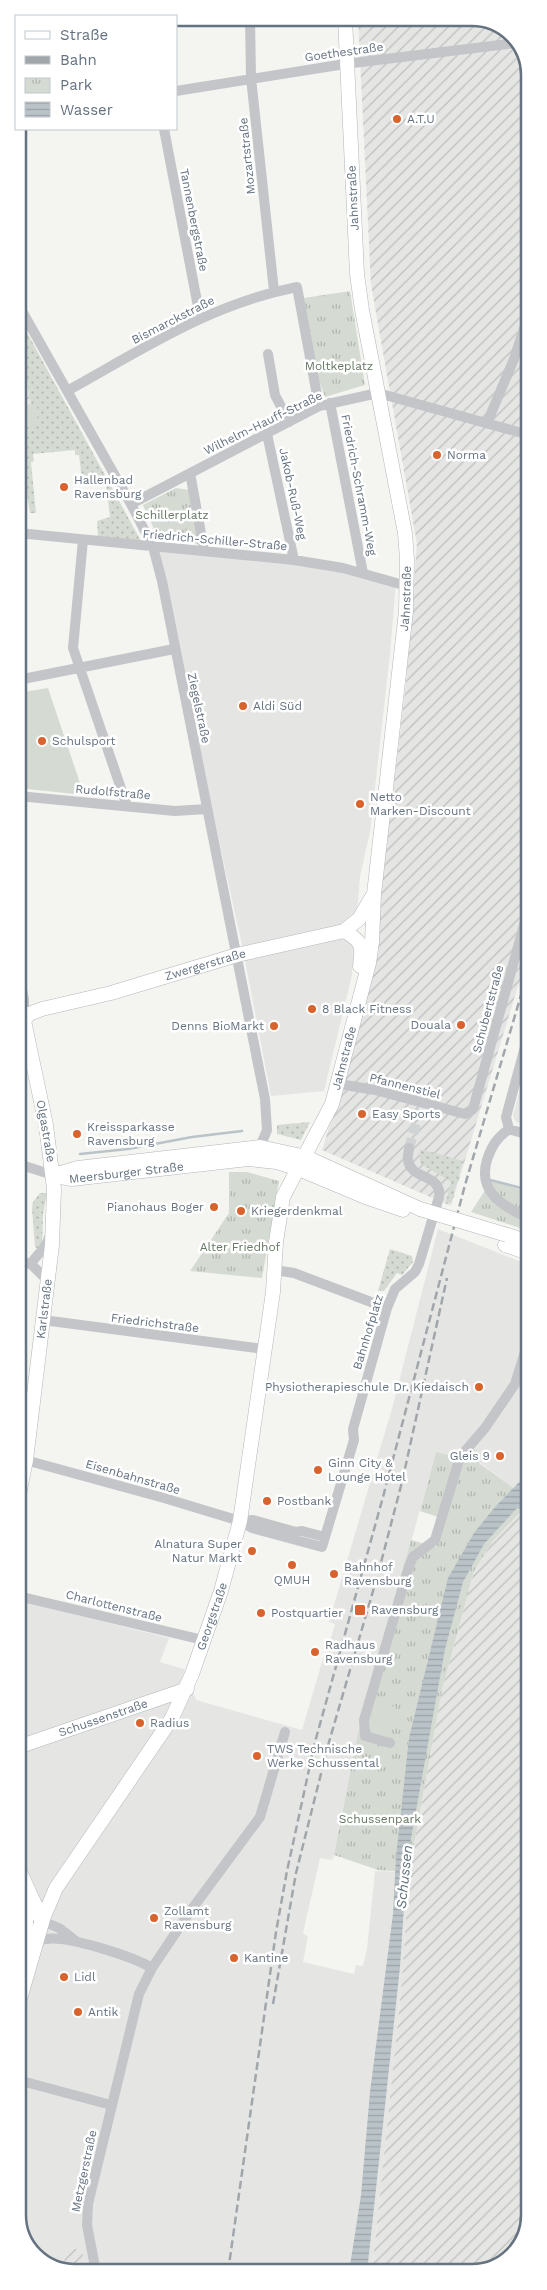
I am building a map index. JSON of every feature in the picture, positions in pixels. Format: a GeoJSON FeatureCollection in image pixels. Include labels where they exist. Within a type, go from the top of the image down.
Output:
{"type":"FeatureCollection","features":[{"type":"Feature","properties":{"kind":"main road","name":"Jahnstraße"},"geometry":{"type":"LineString","coordinates":[[299,1169],[332,1104],[339,1084],[372,942],[374,894],[407,586],[404,533],[362,310],[357,274],[345,64],[345,26]]}},
{"type":"Feature","properties":{"kind":"main road"},"geometry":{"type":"LineString","coordinates":[[359,1003],[358,985],[362,948],[358,939],[344,931],[359,919],[374,894]]}},
{"type":"Feature","properties":{"kind":"main road","name":"Zwergerstraße"},"geometry":{"type":"LineString","coordinates":[[26,1016],[42,1009],[104,996],[238,955],[344,931]]}},
{"type":"Feature","properties":{"kind":"main road","name":"Olgastraße"},"geometry":{"type":"LineString","coordinates":[[26,1039],[46,1125],[52,1175]]}},
{"type":"Feature","properties":{"kind":"main road","name":"Meersburger Straße"},"geometry":{"type":"LineString","coordinates":[[52,1175],[78,1168],[260,1146],[306,1156],[419,1212]]}},
{"type":"Feature","properties":{"kind":"main road","name":"Meersburger Straße"},"geometry":{"type":"LineString","coordinates":[[52,1175],[72,1179],[248,1160],[277,1162],[299,1169],[368,1198],[506,1240],[521,1248]]}},
{"type":"Feature","properties":{"kind":"main road","name":"Georgstraße"},"geometry":{"type":"LineString","coordinates":[[42,1921],[56,1888],[172,1718],[187,1688],[220,1591],[240,1521],[283,1197],[299,1169]]}},
{"type":"Feature","properties":{"kind":"main road","name":"Karlstraße"},"geometry":{"type":"LineString","coordinates":[[26,1431],[48,1280],[54,1215],[52,1175]]}},
{"type":"Feature","properties":{"kind":"main road","name":"Meersburger Straße"},"geometry":{"type":"LineString","coordinates":[[506,1240],[521,1241]]}},
{"type":"Feature","properties":{"kind":"main road","name":"Schussenstraße"},"geometry":{"type":"LineString","coordinates":[[26,1744],[187,1688]]}},
{"type":"Feature","properties":{"kind":"main road"},"geometry":{"type":"LineString","coordinates":[[26,1887],[42,1921],[26,1976]]}},
{"type":"Feature","properties":{"kind":"main road"},"geometry":{"type":"LineString","coordinates":[[26,1910],[26,1928]]}},
{"type":"Feature","properties":{"kind":"street","name":"Mozartstraße"},"geometry":{"type":"LineString","coordinates":[[250,26],[251,78],[274,291]]}},
{"type":"Feature","properties":{"kind":"street","name":"Goethestraße"},"geometry":{"type":"LineString","coordinates":[[178,91],[345,64],[509,44]]}},
{"type":"Feature","properties":{"kind":"street","name":"Tannenbergstraße"},"geometry":{"type":"LineString","coordinates":[[164,130],[200,317]]}},
{"type":"Feature","properties":{"kind":"street","name":"Bismarckstraße"},"geometry":{"type":"LineString","coordinates":[[67,391],[200,317],[238,302],[274,291],[296,287],[319,406]]}},
{"type":"Feature","properties":{"kind":"street","name":"Ziegelstraße"},"geometry":{"type":"LineString","coordinates":[[26,318],[131,504],[153,547],[162,581],[174,649],[238,955],[265,1099],[267,1130],[260,1146]]}},
{"type":"Feature","properties":{"kind":"street"},"geometry":{"type":"LineString","coordinates":[[487,424],[514,359],[521,336]]}},
{"type":"Feature","properties":{"kind":"street"},"geometry":{"type":"LineString","coordinates":[[268,354],[275,395],[289,422]]}},
{"type":"Feature","properties":{"kind":"street","name":"Wilhelm-Hauff-Straße"},"geometry":{"type":"LineString","coordinates":[[131,504],[319,406],[360,396],[378,393],[521,433]]}},
{"type":"Feature","properties":{"kind":"street","name":"Friedrich-Schramm-Weg"},"geometry":{"type":"LineString","coordinates":[[330,403],[340,443],[363,573]]}},
{"type":"Feature","properties":{"kind":"street","name":"Jakob-Ruß-Weg"},"geometry":{"type":"LineString","coordinates":[[268,434],[294,560]]}},
{"type":"Feature","properties":{"kind":"street"},"geometry":{"type":"LineString","coordinates":[[190,473],[204,550]]}},
{"type":"Feature","properties":{"kind":"street","name":"Friedrich-Schiller-Straße"},"geometry":{"type":"LineString","coordinates":[[26,534],[294,560],[363,573],[407,586]]}},
{"type":"Feature","properties":{"kind":"street"},"geometry":{"type":"LineString","coordinates":[[82,540],[73,648],[127,806]]}},
{"type":"Feature","properties":{"kind":"street"},"geometry":{"type":"LineString","coordinates":[[26,679],[174,649]]}},
{"type":"Feature","properties":{"kind":"street","name":"Rudolfstraße"},"geometry":{"type":"LineString","coordinates":[[26,797],[175,811],[207,809]]}},
{"type":"Feature","properties":{"kind":"street","name":"Schubertstraße"},"geometry":{"type":"LineString","coordinates":[[465,1114],[473,1109],[521,936]]}},
{"type":"Feature","properties":{"kind":"street"},"geometry":{"type":"LineString","coordinates":[[509,1129],[506,1117],[521,1070]]}},
{"type":"Feature","properties":{"kind":"street","name":"Pfannenstiel"},"geometry":{"type":"LineString","coordinates":[[339,1084],[375,1090],[421,1106],[465,1114]]}},
{"type":"Feature","properties":{"kind":"street"},"geometry":{"type":"LineString","coordinates":[[509,1129],[521,1133]]}},
{"type":"Feature","properties":{"kind":"street"},"geometry":{"type":"LineString","coordinates":[[509,1129],[493,1144],[485,1166],[484,1178],[490,1192],[503,1205],[521,1215]]}},
{"type":"Feature","properties":{"kind":"street","name":"Bahnhofplatz"},"geometry":{"type":"LineString","coordinates":[[322,1547],[354,1440],[353,1429],[387,1308],[395,1289],[415,1272],[419,1264],[440,1191],[438,1184],[412,1170],[408,1160],[410,1148]]}},
{"type":"Feature","properties":{"kind":"street"},"geometry":{"type":"LineString","coordinates":[[26,1167],[52,1175]]}},
{"type":"Feature","properties":{"kind":"street"},"geometry":{"type":"LineString","coordinates":[[31,1264],[48,1243],[54,1215]]}},
{"type":"Feature","properties":{"kind":"street"},"geometry":{"type":"LineString","coordinates":[[26,1263],[31,1264],[48,1280]]}},
{"type":"Feature","properties":{"kind":"street"},"geometry":{"type":"LineString","coordinates":[[274,1270],[294,1273],[387,1308]]}},
{"type":"Feature","properties":{"kind":"street","name":"Friedrichstraße"},"geometry":{"type":"LineString","coordinates":[[42,1320],[264,1349]]}},
{"type":"Feature","properties":{"kind":"street"},"geometry":{"type":"LineString","coordinates":[[390,1743],[365,1736],[364,1720],[412,1557],[435,1540],[460,1458],[515,1384],[521,1365]]}},
{"type":"Feature","properties":{"kind":"street","name":"Eisenbahnstraße"},"geometry":{"type":"LineString","coordinates":[[26,1460],[240,1521],[252,1528],[322,1547]]}},
{"type":"Feature","properties":{"kind":"street","name":"Eisenbahnstraße"},"geometry":{"type":"LineString","coordinates":[[240,1521],[253,1520],[296,1532],[302,1531],[325,1537]]}},
{"type":"Feature","properties":{"kind":"street","name":"Charlottenstraße"},"geometry":{"type":"LineString","coordinates":[[26,1598],[203,1640]]}},
{"type":"Feature","properties":{"kind":"street","name":"Metzgerstraße"},"geometry":{"type":"LineString","coordinates":[[94,2264],[87,2225],[88,2204],[139,1994],[152,1968],[189,1913],[260,1817],[285,1732]]}},
{"type":"Feature","properties":{"kind":"street"},"geometry":{"type":"LineString","coordinates":[[42,1921],[59,1928],[77,1943]]}},
{"type":"Feature","properties":{"kind":"street"},"geometry":{"type":"LineString","coordinates":[[35,1944],[45,1939],[77,1943],[138,1959],[152,1968]]}},
{"type":"Feature","properties":{"kind":"street"},"geometry":{"type":"LineString","coordinates":[[26,2082],[111,2105]]}},
{"type":"Feature","properties":{"kind":"shaded area"},"geometry":{"type":"Polygon","coordinates":[[[358,26],[475,26],[490,30],[511,46],[520,66],[521,76],[521,976],[451,1206],[322,1150],[343,1082],[371,977],[406,683],[417,544],[371,285],[358,26]]]}},
{"type":"Feature","properties":{"kind":"shaded area"},"geometry":{"type":"Polygon","coordinates":[[[26,348],[67,422],[30,455],[26,455],[26,348]]]}},
{"type":"Feature","properties":{"kind":"shaded area"},"geometry":{"type":"Polygon","coordinates":[[[154,548],[245,555],[396,582],[370,832],[360,876],[352,975],[324,1091],[271,1096],[242,945],[154,548]]]}},
{"type":"Feature","properties":{"kind":"shaded area"},"geometry":{"type":"Polygon","coordinates":[[[521,1085],[521,1124],[516,1122],[513,1116],[521,1085]]]}},
{"type":"Feature","properties":{"kind":"shaded area"},"geometry":{"type":"Polygon","coordinates":[[[438,1229],[521,1262],[521,1493],[479,1462],[436,1452],[357,1737],[334,1856],[332,1860],[320,1858],[303,1933],[308,1937],[303,1962],[354,1974],[356,1965],[363,1966],[367,1949],[375,1871],[409,1872],[402,1981],[373,2264],[85,2264],[82,2250],[67,2247],[64,2262],[57,2260],[43,2251],[33,2239],[27,2224],[26,2214],[26,1602],[169,1638],[160,1662],[184,1669],[196,1700],[302,1730],[335,1624],[329,1622],[393,1405],[438,1229]]]}},
{"type":"Feature","properties":{"kind":"shaded area"},"geometry":{"type":"Polygon","coordinates":[[[521,1511],[520,2224],[514,2239],[501,2254],[481,2263],[373,2264],[402,1981],[409,1872],[442,1690],[474,1571],[493,1541],[521,1511]]]}},
{"type":"Feature","properties":{"kind":"shaded area"},"geometry":{"type":"Polygon","coordinates":[[[67,2247],[82,2250],[85,2264],[64,2262],[67,2247]]]}},
{"type":"Feature","properties":{"kind":"green space","name":"Moltkeplatz"},"geometry":{"type":"Polygon","coordinates":[[[350,291],[365,385],[325,397],[318,378],[304,298],[350,291]]]}},
{"type":"Feature","properties":{"kind":"green space"},"geometry":{"type":"Polygon","coordinates":[[[26,331],[141,541],[98,536],[97,521],[110,517],[105,476],[98,476],[98,480],[82,480],[79,455],[75,455],[75,450],[33,454],[34,461],[31,462],[36,513],[30,513],[26,488],[26,405],[31,404],[30,399],[26,398],[29,397],[26,368],[26,331]]]}},
{"type":"Feature","properties":{"kind":"green space"},"geometry":{"type":"Polygon","coordinates":[[[37,405],[38,426],[26,427],[26,406],[37,405]]]}},
{"type":"Feature","properties":{"kind":"green space","name":"Schillerplatz"},"geometry":{"type":"Polygon","coordinates":[[[176,488],[190,490],[199,544],[159,540],[143,505],[176,488]]]}},
{"type":"Feature","properties":{"kind":"green space","name":"Schulsport"},"geometry":{"type":"Polygon","coordinates":[[[48,688],[84,795],[26,789],[26,692],[48,688]]]}},
{"type":"Feature","properties":{"kind":"green space"},"geometry":{"type":"Polygon","coordinates":[[[310,1122],[301,1140],[277,1134],[277,1125],[310,1122]]]}},
{"type":"Feature","properties":{"kind":"green space"},"geometry":{"type":"Polygon","coordinates":[[[420,1149],[463,1161],[451,1203],[446,1202],[451,1182],[420,1163],[420,1149]]]}},
{"type":"Feature","properties":{"kind":"green space","name":"Alter Friedhof"},"geometry":{"type":"Polygon","coordinates":[[[229,1172],[247,1172],[279,1181],[262,1278],[190,1271],[229,1213],[229,1172]]]}},
{"type":"Feature","properties":{"kind":"green space"},"geometry":{"type":"Polygon","coordinates":[[[491,1181],[521,1190],[521,1228],[471,1212],[491,1181]]]}},
{"type":"Feature","properties":{"kind":"green space"},"geometry":{"type":"Polygon","coordinates":[[[40,1193],[47,1193],[43,1214],[42,1247],[38,1249],[35,1247],[32,1208],[33,1202],[40,1193]]]}},
{"type":"Feature","properties":{"kind":"green space"},"geometry":{"type":"Polygon","coordinates":[[[390,1249],[412,1256],[413,1262],[402,1275],[397,1273],[384,1291],[378,1291],[390,1249]]]}},
{"type":"Feature","properties":{"kind":"green space","name":"Schussenpark"},"geometry":{"type":"Polygon","coordinates":[[[473,1448],[481,1454],[479,1463],[521,1493],[521,1511],[493,1541],[474,1571],[442,1690],[409,1872],[378,1870],[334,1855],[357,1737],[411,1540],[436,1547],[433,1529],[444,1519],[420,1511],[436,1452],[463,1458],[473,1448]]]}},
{"type":"Feature","properties":{"kind":"green space"},"geometry":{"type":"Polygon","coordinates":[[[379,1702],[396,1707],[388,1733],[371,1728],[379,1702]]]}},
{"type":"Feature","properties":{"kind":"water","name":"Schussen"},"geometry":{"type":"Polygon","coordinates":[[[521,1480],[521,1504],[484,1544],[463,1582],[445,1649],[407,1861],[400,1967],[368,2264],[350,2264],[361,2195],[370,2092],[393,1914],[396,1857],[409,1738],[448,1578],[474,1533],[495,1507],[521,1480]]]}},
{"type":"Feature","properties":{"kind":"waterway"},"geometry":{"type":"LineString","coordinates":[[80,1154],[128,1149],[192,1137],[242,1131]]}},
{"type":"Feature","properties":{"kind":"waterway"},"geometry":{"type":"LineString","coordinates":[[490,1180],[521,1188]]}},
{"type":"Feature","properties":{"kind":"tunnel"},"geometry":{"type":"LineString","coordinates":[[409,1148],[420,1110]]}},
{"type":"Feature","properties":{"kind":"railway"},"geometry":{"type":"LineString","coordinates":[[229,2264],[276,1932],[315,1742],[383,1497],[465,1185],[521,995]]}},
{"type":"Feature","properties":{"kind":"railway"},"geometry":{"type":"LineString","coordinates":[[273,2004],[296,1873],[329,1742],[378,1574],[402,1482],[447,1278]]}},
{"type":"Feature","properties":{"kind":"place","name":"A.T.U"},"geometry":{"type":"Point","coordinates":[397,119]}},
{"type":"Feature","properties":{"kind":"place","name":"Norma"},"geometry":{"type":"Point","coordinates":[437,455]}},
{"type":"Feature","properties":{"kind":"place","name":"Hallenbad Ravensburg"},"geometry":{"type":"Point","coordinates":[64,487]}},
{"type":"Feature","properties":{"kind":"place","name":"Aldi Süd"},"geometry":{"type":"Point","coordinates":[243,706]}},
{"type":"Feature","properties":{"kind":"place","name":"Schulsport"},"geometry":{"type":"Point","coordinates":[42,741]}},
{"type":"Feature","properties":{"kind":"place","name":"Netto Marken-Discount"},"geometry":{"type":"Point","coordinates":[360,804]}},
{"type":"Feature","properties":{"kind":"place","name":"8 Black Fitness"},"geometry":{"type":"Point","coordinates":[312,1009]}},
{"type":"Feature","properties":{"kind":"place","name":"Douala"},"geometry":{"type":"Point","coordinates":[461,1025]}},
{"type":"Feature","properties":{"kind":"place","name":"Denns BioMarkt"},"geometry":{"type":"Point","coordinates":[274,1026]}},
{"type":"Feature","properties":{"kind":"place","name":"Easy Sports"},"geometry":{"type":"Point","coordinates":[362,1114]}},
{"type":"Feature","properties":{"kind":"place","name":"Kreissparkasse Ravensburg"},"geometry":{"type":"Point","coordinates":[77,1134]}},
{"type":"Feature","properties":{"kind":"place","name":"Pianohaus Boger"},"geometry":{"type":"Point","coordinates":[214,1207]}},
{"type":"Feature","properties":{"kind":"place","name":"Kriegerdenkmal"},"geometry":{"type":"Point","coordinates":[241,1211]}},
{"type":"Feature","properties":{"kind":"place","name":"Physiotherapieschule Dr. Kiedaisch"},"geometry":{"type":"Point","coordinates":[479,1387]}},
{"type":"Feature","properties":{"kind":"place","name":"Gleis 9"},"geometry":{"type":"Point","coordinates":[500,1456]}},
{"type":"Feature","properties":{"kind":"place","name":"Ginn City & Lounge Hotel"},"geometry":{"type":"Point","coordinates":[318,1470]}},
{"type":"Feature","properties":{"kind":"place","name":"Postbank"},"geometry":{"type":"Point","coordinates":[267,1501]}},
{"type":"Feature","properties":{"kind":"place","name":"Alnatura Super Natur Markt"},"geometry":{"type":"Point","coordinates":[252,1551]}},
{"type":"Feature","properties":{"kind":"place","name":"QMUH"},"geometry":{"type":"Point","coordinates":[292,1565]}},
{"type":"Feature","properties":{"kind":"place","name":"Bahnhof Ravensburg"},"geometry":{"type":"Point","coordinates":[334,1574]}},
{"type":"Feature","properties":{"kind":"place","name":"Ravensburg"},"geometry":{"type":"Point","coordinates":[360,1610]}},
{"type":"Feature","properties":{"kind":"place","name":"Postquartier"},"geometry":{"type":"Point","coordinates":[261,1613]}},
{"type":"Feature","properties":{"kind":"place","name":"Radhaus Ravensburg"},"geometry":{"type":"Point","coordinates":[315,1652]}},
{"type":"Feature","properties":{"kind":"place","name":"Radius"},"geometry":{"type":"Point","coordinates":[140,1723]}},
{"type":"Feature","properties":{"kind":"place","name":"TWS Technische Werke Schussental"},"geometry":{"type":"Point","coordinates":[257,1756]}},
{"type":"Feature","properties":{"kind":"place","name":"Zollamt Ravensburg"},"geometry":{"type":"Point","coordinates":[154,1918]}},
{"type":"Feature","properties":{"kind":"place","name":"Kantine"},"geometry":{"type":"Point","coordinates":[234,1958]}},
{"type":"Feature","properties":{"kind":"place","name":"Lidl"},"geometry":{"type":"Point","coordinates":[64,1977]}},
{"type":"Feature","properties":{"kind":"place","name":"Antik"},"geometry":{"type":"Point","coordinates":[78,2012]}}]}
